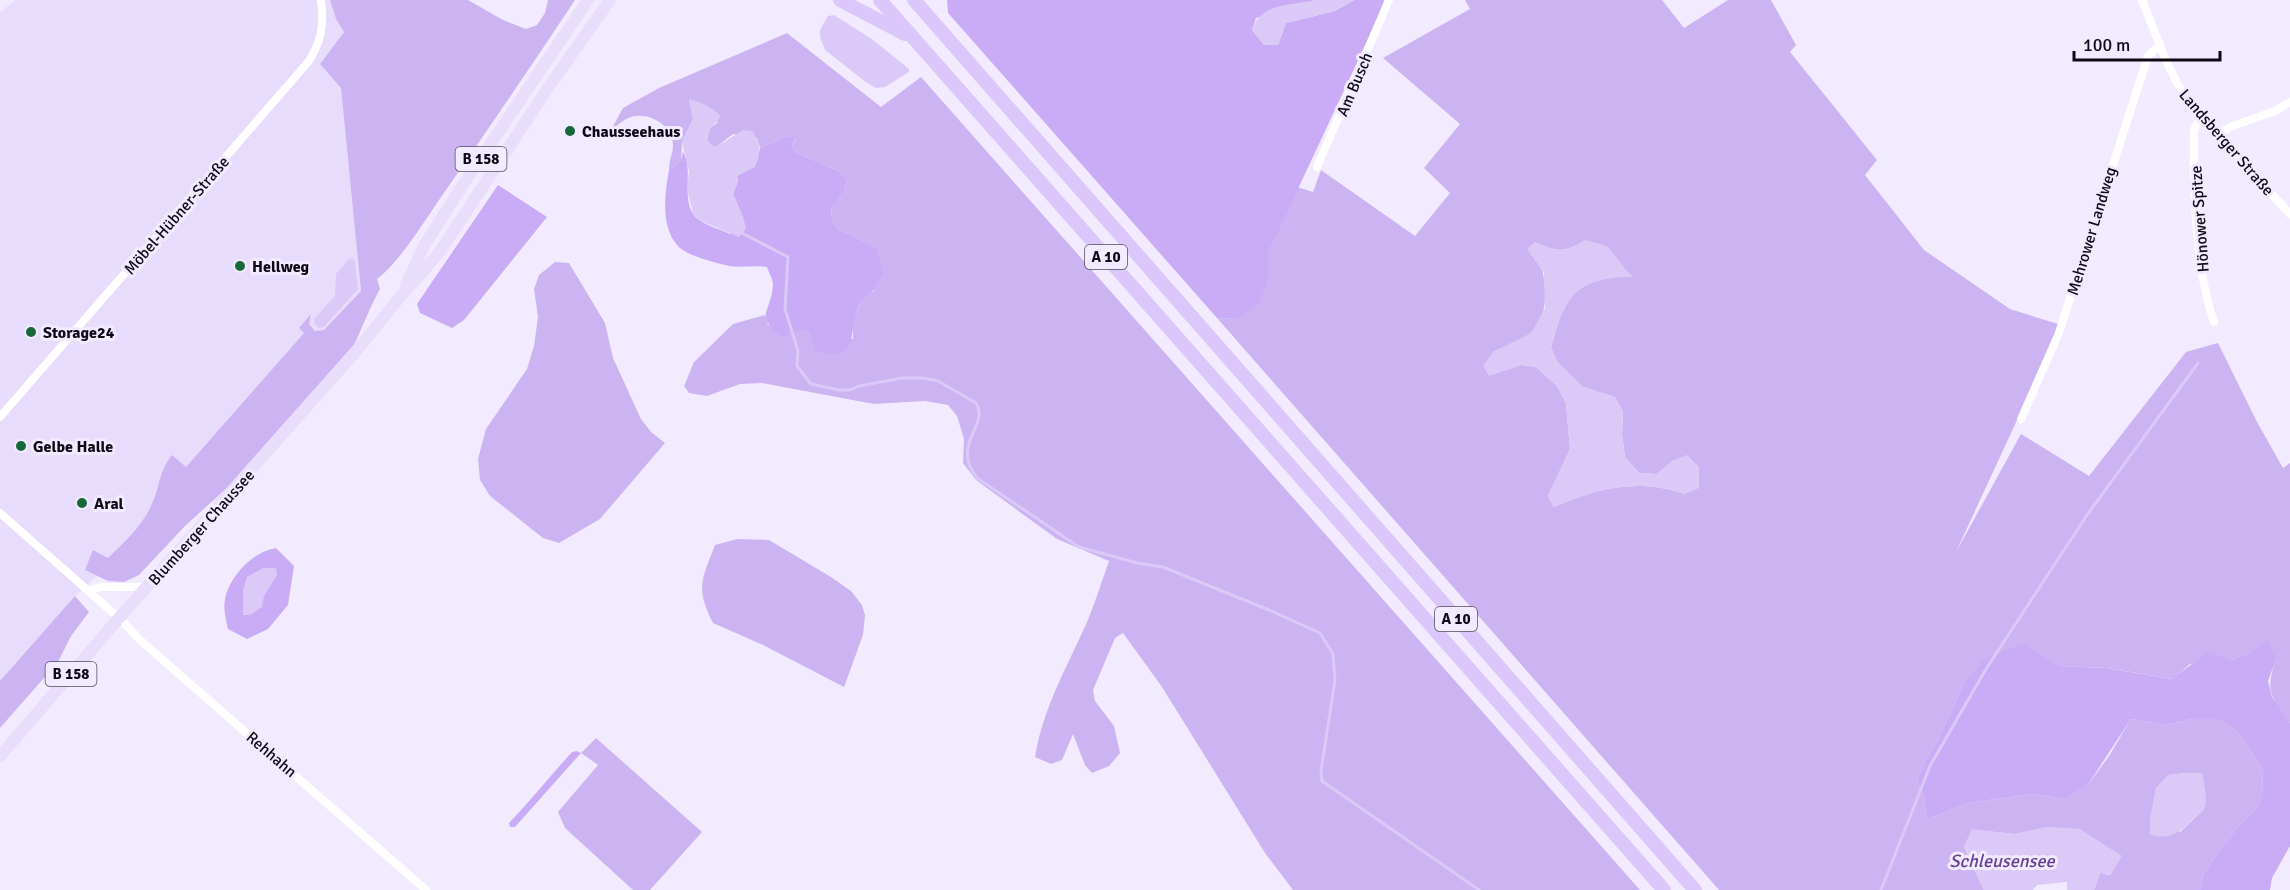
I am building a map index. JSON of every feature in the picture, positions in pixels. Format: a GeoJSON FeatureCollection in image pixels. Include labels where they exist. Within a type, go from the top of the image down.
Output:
{"type":"FeatureCollection","features":[{"type":"Feature","properties":{"kind":"highway"},"geometry":{"type":"LineString","coordinates":[[840,0],[914,39]]}},
{"type":"Feature","properties":{"kind":"highway","name":"A 10"},"geometry":{"type":"LineString","coordinates":[[880,0],[1664,890]]}},
{"type":"Feature","properties":{"kind":"highway","name":"A 10"},"geometry":{"type":"LineString","coordinates":[[914,0],[1695,890]]}},
{"type":"Feature","properties":{"kind":"main road","name":"Blumberger Chaussee"},"geometry":{"type":"LineString","coordinates":[[400,297],[424,246],[588,0]]}},
{"type":"Feature","properties":{"kind":"main road","name":"Blumberger Chaussee"},"geometry":{"type":"LineString","coordinates":[[0,756],[146,587],[358,349],[439,253],[610,0]]}},
{"type":"Feature","properties":{"kind":"street","name":"Möbel-Hübner-Straße"},"geometry":{"type":"LineString","coordinates":[[0,417],[309,61],[316,49],[323,27],[321,0]]}},
{"type":"Feature","properties":{"kind":"street","name":"Am Busch"},"geometry":{"type":"LineString","coordinates":[[1317,167],[1389,0]]}},
{"type":"Feature","properties":{"kind":"street","name":"Landsberger Straße"},"geometry":{"type":"LineString","coordinates":[[2142,0],[2159,46],[2176,81],[2201,116],[2290,214]]}},
{"type":"Feature","properties":{"kind":"street","name":"Mehrower Landweg"},"geometry":{"type":"LineString","coordinates":[[2021,419],[2044,372],[2059,333],[2148,56],[2159,46]]}},
{"type":"Feature","properties":{"kind":"street"},"geometry":{"type":"LineString","coordinates":[[2218,135],[2230,127],[2260,117],[2290,102]]}},
{"type":"Feature","properties":{"kind":"street","name":"Hönower Spitze"},"geometry":{"type":"LineString","coordinates":[[2201,116],[2194,130],[2198,228],[2205,289],[2214,322]]}},
{"type":"Feature","properties":{"kind":"street","name":"Rehhahn"},"geometry":{"type":"LineString","coordinates":[[0,513],[119,618],[140,640],[426,890]]}},
{"type":"Feature","properties":{"kind":"street"},"geometry":{"type":"LineString","coordinates":[[89,591],[100,587],[146,587]]}},
{"type":"Feature","properties":{"kind":"shaded area"},"geometry":{"type":"Polygon","coordinates":[[[16,0],[330,0],[336,19],[344,32],[320,64],[341,88],[361,291],[324,331],[315,331],[308,324],[310,316],[304,333],[186,467],[172,455],[142,522],[108,558],[94,550],[85,570],[97,576],[75,596],[0,681],[0,12],[16,0]]]}},
{"type":"Feature","properties":{"kind":"shaded area"},"geometry":{"type":"Polygon","coordinates":[[[330,0],[468,0],[503,20],[526,29],[537,25],[545,13],[548,0],[575,0],[413,239],[377,279],[380,289],[354,345],[229,486],[185,526],[139,575],[124,582],[108,581],[85,570],[93,550],[108,558],[137,528],[150,508],[164,467],[172,455],[186,467],[304,333],[299,328],[311,314],[309,324],[315,331],[324,330],[361,291],[341,88],[320,64],[344,32],[336,19],[330,0]]]}},
{"type":"Feature","properties":{"kind":"shaded area"},"geometry":{"type":"Polygon","coordinates":[[[947,0],[1316,0],[1256,18],[1252,30],[1264,45],[1278,45],[1286,23],[1335,11],[1354,0],[1384,0],[1383,7],[1268,253],[1268,281],[1258,305],[1236,319],[1217,318],[948,13],[947,0]]]}},
{"type":"Feature","properties":{"kind":"shaded area"},"geometry":{"type":"Polygon","coordinates":[[[1465,0],[1662,0],[1684,28],[1728,0],[1771,0],[1796,45],[1790,52],[1877,160],[1865,175],[1924,250],[2010,309],[2058,324],[2042,366],[1956,552],[2021,434],[2089,476],[2186,352],[2218,343],[2257,422],[2283,468],[2290,463],[2290,723],[2271,693],[2271,678],[2276,659],[2252,652],[2231,660],[2190,664],[2173,679],[2107,668],[2058,666],[1963,685],[1917,779],[1924,798],[1927,820],[1967,803],[2033,794],[2066,799],[2087,786],[2109,756],[2131,719],[2167,725],[2191,719],[2217,719],[2236,730],[2262,768],[2263,790],[2257,808],[2241,823],[2204,873],[2200,890],[2094,890],[2100,873],[2049,827],[2015,834],[1972,830],[1964,847],[1984,890],[1719,890],[1217,318],[1236,319],[1268,281],[1268,253],[1297,187],[1313,192],[1321,170],[1415,236],[1450,193],[1424,168],[1460,124],[1383,58],[1470,9],[1465,0]],[[1586,240],[1560,250],[1535,242],[1544,277],[1543,312],[1528,336],[1493,352],[1522,365],[1536,367],[1557,386],[1566,403],[1570,449],[1548,496],[1554,507],[1602,490],[1618,487],[1651,487],[1685,494],[1674,460],[1657,474],[1639,473],[1625,457],[1622,434],[1623,412],[1615,397],[1583,387],[1558,363],[1551,348],[1561,315],[1575,293],[1597,281],[1632,276],[1586,240]],[[2202,773],[2169,775],[2156,788],[2154,800],[2180,832],[2202,811],[2202,773]]]}},
{"type":"Feature","properties":{"kind":"shaded area"},"geometry":{"type":"Polygon","coordinates":[[[787,33],[881,107],[921,77],[1640,890],[1293,890],[1265,853],[1162,687],[1123,633],[1115,638],[1093,690],[1095,701],[1114,726],[1120,753],[1109,766],[1092,773],[1085,765],[1073,734],[1062,760],[1051,764],[1035,757],[1050,705],[1087,622],[1109,561],[1057,539],[976,480],[963,463],[964,439],[957,416],[948,405],[925,401],[874,404],[762,383],[740,384],[707,396],[689,393],[684,386],[694,362],[733,324],[765,315],[768,325],[804,329],[810,335],[853,339],[853,319],[862,300],[874,291],[884,273],[877,251],[840,230],[834,223],[831,209],[844,192],[847,180],[839,171],[795,152],[792,145],[796,138],[788,136],[760,148],[757,138],[733,134],[716,147],[711,145],[707,139],[710,128],[718,122],[689,99],[693,119],[682,142],[681,160],[669,170],[673,149],[672,139],[665,126],[652,118],[638,116],[626,119],[611,130],[623,108],[659,88],[787,33]]]}},
{"type":"Feature","properties":{"kind":"shaded area"},"geometry":{"type":"Polygon","coordinates":[[[788,136],[796,137],[792,145],[795,152],[839,171],[847,180],[844,192],[831,209],[834,223],[840,230],[877,250],[884,273],[875,289],[861,302],[856,312],[851,341],[841,352],[815,351],[810,335],[804,329],[782,337],[773,329],[766,318],[773,285],[767,267],[729,266],[695,256],[678,246],[668,229],[665,199],[669,170],[681,160],[683,152],[688,168],[689,205],[693,213],[699,220],[730,234],[737,203],[733,194],[738,181],[737,176],[755,162],[760,148],[788,136]]]}},
{"type":"Feature","properties":{"kind":"shaded area"},"geometry":{"type":"Polygon","coordinates":[[[498,185],[547,217],[464,320],[452,328],[420,313],[417,304],[498,185]]]}},
{"type":"Feature","properties":{"kind":"shaded area"},"geometry":{"type":"Polygon","coordinates":[[[555,262],[569,263],[605,323],[613,358],[641,419],[651,432],[665,443],[600,519],[559,543],[543,538],[490,496],[480,480],[478,459],[486,429],[527,369],[534,346],[538,317],[534,289],[539,275],[555,262]]]}},
{"type":"Feature","properties":{"kind":"shaded area"},"geometry":{"type":"Polygon","coordinates":[[[737,539],[769,540],[831,577],[851,591],[862,605],[865,615],[863,635],[844,687],[763,645],[713,623],[702,592],[704,575],[715,545],[737,539]]]}},
{"type":"Feature","properties":{"kind":"shaded area"},"geometry":{"type":"Polygon","coordinates":[[[276,548],[294,566],[288,605],[268,629],[247,639],[228,629],[224,607],[227,592],[243,567],[259,554],[276,548]]]}},
{"type":"Feature","properties":{"kind":"shaded area"},"geometry":{"type":"Polygon","coordinates":[[[75,596],[89,612],[71,636],[58,662],[0,728],[0,681],[75,596]]]}},
{"type":"Feature","properties":{"kind":"shaded area"},"geometry":{"type":"Polygon","coordinates":[[[2267,640],[2276,659],[2268,681],[2272,697],[2290,723],[2290,846],[2272,878],[2270,890],[2200,890],[2204,873],[2241,823],[2257,808],[2263,790],[2262,768],[2236,730],[2217,719],[2191,719],[2167,725],[2131,719],[2087,786],[2066,799],[2033,794],[1967,803],[1927,820],[1924,798],[1917,779],[1963,685],[1984,660],[2022,644],[2058,666],[2106,668],[2172,679],[2208,652],[2231,660],[2252,652],[2267,640]]]}},
{"type":"Feature","properties":{"kind":"shaded area"},"geometry":{"type":"Polygon","coordinates":[[[596,738],[702,832],[650,890],[633,890],[565,828],[558,812],[598,765],[581,753],[596,738]]]}},
{"type":"Feature","properties":{"kind":"shaded area"},"geometry":{"type":"Polygon","coordinates":[[[572,752],[581,753],[515,827],[510,827],[509,823],[572,752]]]}},
{"type":"Feature","properties":{"kind":"water"},"geometry":{"type":"Polygon","coordinates":[[[1316,0],[1354,0],[1335,11],[1286,23],[1278,45],[1264,45],[1252,30],[1256,21],[1269,10],[1316,0]]]}},
{"type":"Feature","properties":{"kind":"water"},"geometry":{"type":"Polygon","coordinates":[[[834,15],[872,39],[909,69],[909,72],[885,87],[876,88],[867,83],[825,50],[820,30],[828,16],[834,15]]]}},
{"type":"Feature","properties":{"kind":"water"},"geometry":{"type":"Polygon","coordinates":[[[689,99],[706,105],[721,117],[710,128],[707,139],[711,145],[716,147],[743,130],[752,131],[757,140],[759,153],[755,167],[737,176],[738,181],[733,194],[746,229],[739,237],[699,220],[693,213],[687,189],[689,172],[682,142],[693,119],[689,99]]]}},
{"type":"Feature","properties":{"kind":"water"},"geometry":{"type":"Polygon","coordinates":[[[1586,240],[1607,246],[1632,277],[1598,281],[1575,293],[1561,315],[1551,348],[1558,363],[1583,387],[1615,397],[1623,412],[1622,434],[1625,457],[1639,473],[1657,474],[1674,460],[1687,455],[1699,467],[1699,488],[1685,494],[1651,487],[1618,487],[1570,500],[1554,507],[1548,496],[1570,449],[1566,403],[1557,386],[1536,367],[1522,365],[1489,376],[1483,366],[1493,352],[1531,333],[1545,308],[1544,273],[1527,249],[1535,242],[1560,250],[1586,240]]]}},
{"type":"Feature","properties":{"kind":"water"},"geometry":{"type":"Polygon","coordinates":[[[350,258],[355,260],[358,289],[324,327],[319,328],[314,323],[315,318],[335,296],[336,274],[350,258]]]}},
{"type":"Feature","properties":{"kind":"water"},"geometry":{"type":"Polygon","coordinates":[[[263,568],[276,568],[277,575],[264,596],[262,607],[250,615],[243,615],[243,590],[247,577],[263,568]]]}},
{"type":"Feature","properties":{"kind":"water"},"geometry":{"type":"Polygon","coordinates":[[[2202,773],[2206,797],[2203,811],[2170,836],[2150,834],[2150,819],[2156,788],[2168,775],[2202,773]]]}},
{"type":"Feature","properties":{"kind":"water","name":"Schleusensee"},"geometry":{"type":"Polygon","coordinates":[[[2049,827],[2080,829],[2122,856],[2110,876],[2100,873],[2094,890],[2067,890],[2067,882],[2037,885],[2033,890],[1984,890],[1964,847],[1972,829],[2015,834],[2049,827]]]}},
{"type":"Feature","properties":{"kind":"waterway"},"geometry":{"type":"LineString","coordinates":[[742,233],[788,257],[785,309],[798,351],[797,366],[811,384],[850,390],[859,386],[902,378],[938,381],[976,403],[979,411],[978,419],[967,455],[977,478],[1079,547],[1137,563],[1163,567],[1320,633],[1333,654],[1335,680],[1321,771],[1322,781],[1479,890]]}},
{"type":"Feature","properties":{"kind":"waterway"},"geometry":{"type":"LineString","coordinates":[[1881,890],[1930,766],[1986,669],[2087,515],[2198,363]]}},
{"type":"Feature","properties":{"kind":"place","name":"Chausseehaus"},"geometry":{"type":"Point","coordinates":[570,131]}},
{"type":"Feature","properties":{"kind":"place","name":"Hellweg"},"geometry":{"type":"Point","coordinates":[240,266]}},
{"type":"Feature","properties":{"kind":"place","name":"Storage24"},"geometry":{"type":"Point","coordinates":[31,332]}},
{"type":"Feature","properties":{"kind":"place","name":"Gelbe Halle"},"geometry":{"type":"Point","coordinates":[21,446]}},
{"type":"Feature","properties":{"kind":"place","name":"Aral"},"geometry":{"type":"Point","coordinates":[82,503]}}]}
